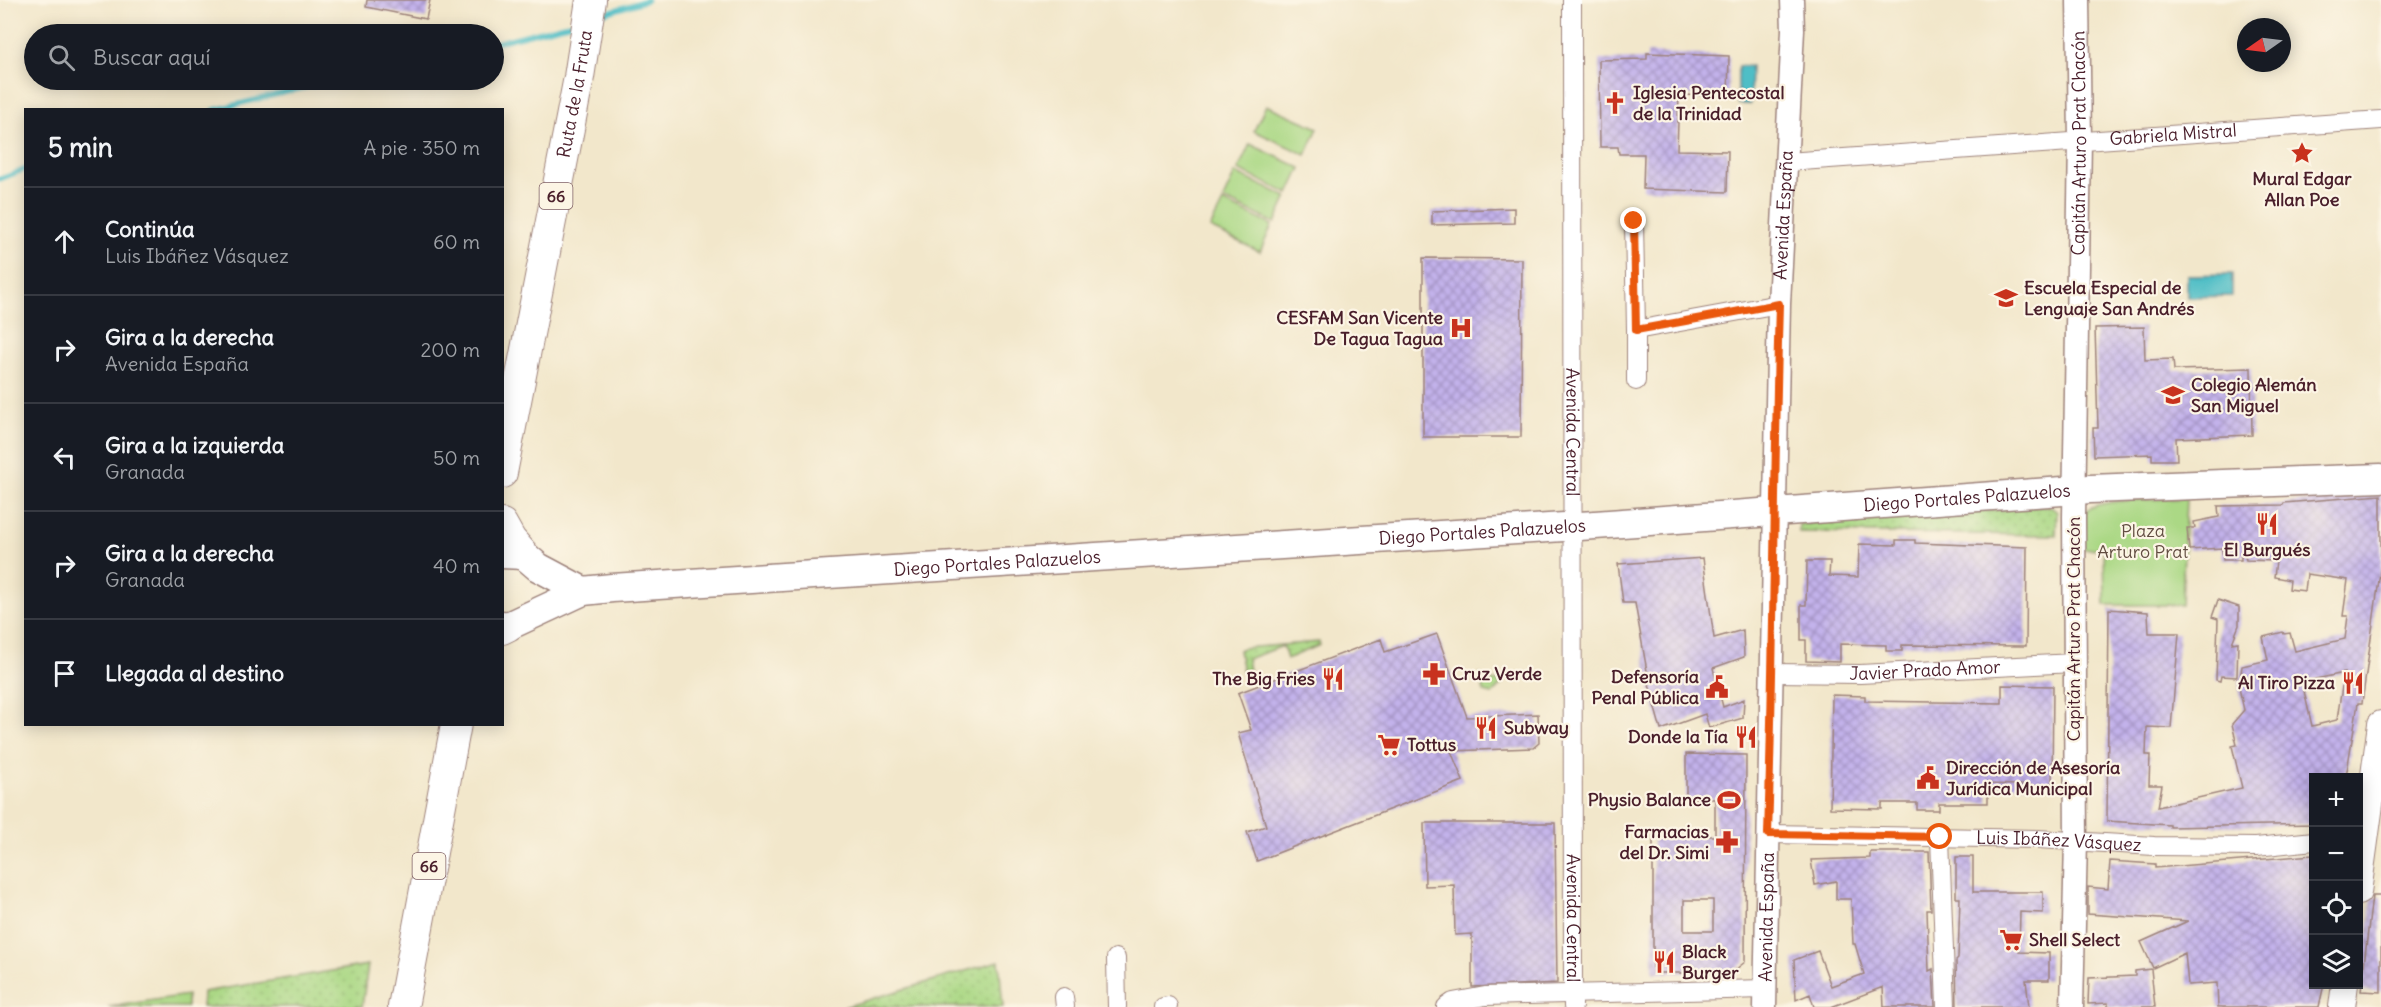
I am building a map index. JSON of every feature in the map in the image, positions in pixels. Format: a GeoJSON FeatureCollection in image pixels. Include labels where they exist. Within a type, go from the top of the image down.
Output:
{"type":"FeatureCollection","features":[{"type":"Feature","properties":{"kind":"highway","name":"Ruta de la Fruta"},"geometry":{"type":"LineString","coordinates":[[504,463],[579,77],[591,0]]}},
{"type":"Feature","properties":{"kind":"highway"},"geometry":{"type":"LineString","coordinates":[[504,528],[511,540],[513,554]]}},
{"type":"Feature","properties":{"kind":"highway","name":"66"},"geometry":{"type":"LineString","coordinates":[[403,1007],[456,726]]}},
{"type":"Feature","properties":{"kind":"main road","name":"Diego Portales Palazuelos"},"geometry":{"type":"LineString","coordinates":[[583,591],[1774,513],[2074,490],[2381,478]]}},
{"type":"Feature","properties":{"kind":"main road"},"geometry":{"type":"LineString","coordinates":[[513,554],[583,591]]}},
{"type":"Feature","properties":{"kind":"main road"},"geometry":{"type":"LineString","coordinates":[[504,627],[583,591]]}},
{"type":"Feature","properties":{"kind":"main road"},"geometry":{"type":"LineString","coordinates":[[2363,832],[2381,724]]}},
{"type":"Feature","properties":{"kind":"main road"},"geometry":{"type":"LineString","coordinates":[[2342,1007],[2344,989]]}},
{"type":"Feature","properties":{"kind":"street","name":"Avenida Central"},"geometry":{"type":"LineString","coordinates":[[1572,0],[1573,1000]]}},
{"type":"Feature","properties":{"kind":"street","name":"Avenida España"},"geometry":{"type":"LineString","coordinates":[[1765,998],[1779,304],[1793,30],[1792,0]]}},
{"type":"Feature","properties":{"kind":"street","name":"Capitán Arturo Prat Chacón"},"geometry":{"type":"LineString","coordinates":[[2072,1007],[2076,841],[2074,490],[2080,140],[2078,0]]}},
{"type":"Feature","properties":{"kind":"street","name":"Gabriela Mistral"},"geometry":{"type":"LineString","coordinates":[[1787,162],[2381,120]]}},
{"type":"Feature","properties":{"kind":"street"},"geometry":{"type":"LineString","coordinates":[[1634,221],[1636,381]]}},
{"type":"Feature","properties":{"kind":"street"},"geometry":{"type":"LineString","coordinates":[[1636,330],[1779,304]]}},
{"type":"Feature","properties":{"kind":"street","name":"Javier Prado Amor"},"geometry":{"type":"LineString","coordinates":[[1773,673],[1860,674],[2074,663]]}},
{"type":"Feature","properties":{"kind":"street","name":"Luis Ibáñez Vásquez"},"geometry":{"type":"LineString","coordinates":[[1768,834],[2076,841],[2154,846],[2256,847],[2309,841]]}},
{"type":"Feature","properties":{"kind":"street"},"geometry":{"type":"LineString","coordinates":[[1940,837],[1946,1007]]}},
{"type":"Feature","properties":{"kind":"street"},"geometry":{"type":"LineString","coordinates":[[1116,958],[1117,1007]]}},
{"type":"Feature","properties":{"kind":"street"},"geometry":{"type":"LineString","coordinates":[[1446,1007],[1453,1002],[1485,996],[1573,1000],[1765,998]]}},
{"type":"Feature","properties":{"kind":"green space"},"geometry":{"type":"Polygon","coordinates":[[[1266,105],[1318,128],[1306,155],[1254,131],[1266,105]]]}},
{"type":"Feature","properties":{"kind":"green space"},"geometry":{"type":"Polygon","coordinates":[[[1250,144],[1301,168],[1289,194],[1238,170],[1250,144]]]}},
{"type":"Feature","properties":{"kind":"green space"},"geometry":{"type":"Polygon","coordinates":[[[1235,173],[1287,197],[1275,223],[1223,199],[1235,173]]]}},
{"type":"Feature","properties":{"kind":"green space"},"geometry":{"type":"Polygon","coordinates":[[[1223,202],[1272,225],[1260,252],[1210,228],[1223,202]]]}},
{"type":"Feature","properties":{"kind":"green space","name":"Plaza Arturo Prat"},"geometry":{"type":"Polygon","coordinates":[[[2186,498],[2182,605],[2105,605],[2104,548],[2082,549],[2085,511],[2105,503],[2118,501],[2186,498]]]}},
{"type":"Feature","properties":{"kind":"green space"},"geometry":{"type":"Polygon","coordinates":[[[2050,506],[2057,512],[2056,535],[1799,532],[1799,524],[2050,506]]]}},
{"type":"Feature","properties":{"kind":"green space"},"geometry":{"type":"Polygon","coordinates":[[[1319,642],[1320,645],[1287,659],[1283,646],[1247,659],[1249,671],[1243,672],[1239,650],[1243,648],[1319,642]]]}},
{"type":"Feature","properties":{"kind":"green space"},"geometry":{"type":"Polygon","coordinates":[[[1480,674],[1485,682],[1500,681],[1501,685],[1492,694],[1484,692],[1480,674]]]}},
{"type":"Feature","properties":{"kind":"green space"},"geometry":{"type":"Polygon","coordinates":[[[999,961],[1003,1007],[844,1007],[999,961]]]}},
{"type":"Feature","properties":{"kind":"green space"},"geometry":{"type":"Polygon","coordinates":[[[368,965],[362,1007],[202,1007],[203,992],[368,965]]]}},
{"type":"Feature","properties":{"kind":"green space"},"geometry":{"type":"Polygon","coordinates":[[[187,995],[187,1007],[108,1007],[187,995]]]}},
{"type":"Feature","properties":{"kind":"water"},"geometry":{"type":"Polygon","coordinates":[[[1738,66],[1751,66],[1750,104],[1738,104],[1738,66]]]}},
{"type":"Feature","properties":{"kind":"water"},"geometry":{"type":"Polygon","coordinates":[[[2232,274],[2232,296],[2187,297],[2187,275],[2232,274]]]}},
{"type":"Feature","properties":{"kind":"building"},"geometry":{"type":"Polygon","coordinates":[[[367,0],[430,0],[426,19],[366,7],[367,0]]]}},
{"type":"Feature","properties":{"kind":"building"},"geometry":{"type":"Polygon","coordinates":[[[1647,53],[1729,56],[1728,96],[1679,95],[1677,150],[1728,151],[1727,192],[1643,189],[1644,154],[1619,154],[1618,147],[1600,147],[1599,60],[1647,59],[1647,53]]]}},
{"type":"Feature","properties":{"kind":"building"},"geometry":{"type":"Polygon","coordinates":[[[1514,208],[1514,223],[1432,225],[1432,211],[1514,208]]]}},
{"type":"Feature","properties":{"kind":"building"},"geometry":{"type":"Polygon","coordinates":[[[1423,258],[1522,259],[1521,437],[1423,437],[1423,258]]]}},
{"type":"Feature","properties":{"kind":"building"},"geometry":{"type":"Polygon","coordinates":[[[2144,327],[2145,360],[2173,359],[2174,370],[2251,368],[2252,435],[2176,438],[2177,460],[2152,460],[2152,454],[2094,456],[2093,428],[2098,428],[2095,328],[2144,327]]]}},
{"type":"Feature","properties":{"kind":"building"},"geometry":{"type":"Polygon","coordinates":[[[2381,495],[2381,565],[2362,703],[2358,703],[2347,773],[2309,773],[2309,824],[2170,827],[2170,825],[2107,821],[2109,609],[2148,612],[2149,633],[2179,633],[2171,728],[2147,727],[2146,755],[2150,755],[2149,785],[2162,785],[2158,807],[2242,788],[2232,746],[2237,745],[2232,724],[2244,710],[2239,688],[2242,666],[2268,660],[2263,637],[2283,632],[2284,634],[2290,633],[2295,651],[2345,639],[2348,616],[2343,616],[2348,580],[2307,574],[2305,591],[2289,589],[2290,580],[2274,577],[2276,561],[2246,560],[2244,553],[2241,553],[2241,560],[2223,560],[2222,548],[2189,550],[2187,528],[2195,528],[2194,522],[2219,517],[2218,506],[2283,505],[2284,503],[2381,495]],[[2344,673],[2302,682],[2312,726],[2337,720],[2344,673]]]}},
{"type":"Feature","properties":{"kind":"building"},"geometry":{"type":"Polygon","coordinates":[[[1896,540],[1915,540],[1915,543],[2027,547],[2026,646],[1902,645],[1902,651],[1886,651],[1886,645],[1840,644],[1840,662],[1806,661],[1806,640],[1801,640],[1801,605],[1806,605],[1807,561],[1830,561],[1829,576],[1858,577],[1859,544],[1896,545],[1896,540]]]}},
{"type":"Feature","properties":{"kind":"building"},"geometry":{"type":"Polygon","coordinates":[[[1703,558],[1714,638],[1743,630],[1744,657],[1713,668],[1723,707],[1744,699],[1743,718],[1709,728],[1705,714],[1661,730],[1651,694],[1635,603],[1623,603],[1618,564],[1703,558]]]}},
{"type":"Feature","properties":{"kind":"building"},"geometry":{"type":"Polygon","coordinates":[[[2218,600],[2239,607],[2239,625],[2232,643],[2238,642],[2237,677],[2221,676],[2220,681],[2216,680],[2218,619],[2212,617],[2218,600]]]}},
{"type":"Feature","properties":{"kind":"building","name":"Tottus"},"geometry":{"type":"Polygon","coordinates":[[[1437,634],[1467,717],[1538,714],[1539,743],[1533,748],[1451,751],[1463,781],[1257,861],[1247,832],[1266,826],[1238,733],[1251,730],[1238,693],[1381,639],[1385,652],[1437,634]]]}},
{"type":"Feature","properties":{"kind":"building"},"geometry":{"type":"Polygon","coordinates":[[[2002,685],[2053,686],[2052,786],[1988,784],[1988,803],[1939,803],[1939,810],[1917,810],[1917,803],[1882,803],[1882,809],[1830,808],[1832,695],[1865,696],[1865,701],[2002,703],[2002,685]]]}},
{"type":"Feature","properties":{"kind":"building"},"geometry":{"type":"Polygon","coordinates":[[[1686,754],[1746,755],[1745,962],[1731,973],[1653,973],[1653,836],[1715,836],[1715,799],[1686,799],[1686,754]],[[1684,900],[1684,931],[1713,931],[1713,900],[1684,900]]]}},
{"type":"Feature","properties":{"kind":"building"},"geometry":{"type":"Polygon","coordinates":[[[1424,823],[1555,823],[1557,983],[1472,987],[1472,934],[1455,935],[1454,885],[1425,886],[1424,823]]]}},
{"type":"Feature","properties":{"kind":"building"},"geometry":{"type":"Polygon","coordinates":[[[1870,852],[1929,852],[1931,910],[1927,910],[1929,971],[1933,969],[1935,1007],[1884,1007],[1883,987],[1831,1007],[1814,1007],[1810,994],[1796,1000],[1794,960],[1818,951],[1831,986],[1864,974],[1855,944],[1853,944],[1851,899],[1836,899],[1836,881],[1815,885],[1811,860],[1870,858],[1870,852]]]}},
{"type":"Feature","properties":{"kind":"building"},"geometry":{"type":"Polygon","coordinates":[[[2309,855],[2309,989],[2323,989],[2319,1007],[2218,1007],[2217,983],[2188,985],[2185,953],[2153,968],[2141,942],[2188,921],[2088,914],[2088,887],[2108,889],[2110,861],[2155,864],[2155,868],[2309,855]]]}},
{"type":"Feature","properties":{"kind":"building"},"geometry":{"type":"Polygon","coordinates":[[[1956,857],[1973,857],[1973,892],[2043,892],[2043,913],[2020,912],[2019,952],[2049,953],[2049,980],[2026,980],[2029,1007],[1957,1007],[1956,961],[1958,959],[1960,898],[1956,898],[1956,857]]]}},
{"type":"Feature","properties":{"kind":"building"},"geometry":{"type":"Polygon","coordinates":[[[2372,896],[2381,896],[2381,992],[2361,991],[2372,896]]]}},
{"type":"Feature","properties":{"kind":"building"},"geometry":{"type":"Polygon","coordinates":[[[2151,969],[2155,1007],[2108,1007],[2108,1003],[2088,1004],[2089,978],[2135,976],[2135,971],[2151,969]]]}},
{"type":"Feature","properties":{"kind":"waterway"},"geometry":{"type":"LineString","coordinates":[[605,13],[647,0]]}},
{"type":"Feature","properties":{"kind":"waterway"},"geometry":{"type":"LineString","coordinates":[[504,40],[572,23]]}},
{"type":"Feature","properties":{"kind":"waterway"},"geometry":{"type":"LineString","coordinates":[[222,108],[295,90]]}},
{"type":"Feature","properties":{"kind":"waterway"},"geometry":{"type":"LineString","coordinates":[[0,179],[24,170]]}},
{"type":"Feature","properties":{"kind":"place","name":"Iglesia Pentecostal de la Trinidad"},"geometry":{"type":"Point","coordinates":[1615,103]}},
{"type":"Feature","properties":{"kind":"place","name":"Mural Edgar Allan Poe"},"geometry":{"type":"Point","coordinates":[2302,153]}},
{"type":"Feature","properties":{"kind":"place","name":"Escuela Especial de Lenguaje San Andrés"},"geometry":{"type":"Point","coordinates":[2006,298]}},
{"type":"Feature","properties":{"kind":"place","name":"CESFAM San Vicente De Tagua Tagua"},"geometry":{"type":"Point","coordinates":[1461,328]}},
{"type":"Feature","properties":{"kind":"place","name":"Colegio Alemán San Miguel"},"geometry":{"type":"Point","coordinates":[2173,395]}},
{"type":"Feature","properties":{"kind":"place","name":"El Burgués"},"geometry":{"type":"Point","coordinates":[2267,524]}},
{"type":"Feature","properties":{"kind":"place","name":"Cruz Verde"},"geometry":{"type":"Point","coordinates":[1434,674]}},
{"type":"Feature","properties":{"kind":"place","name":"The Big Fries"},"geometry":{"type":"Point","coordinates":[1333,679]}},
{"type":"Feature","properties":{"kind":"place","name":"Al Tiro Pizza"},"geometry":{"type":"Point","coordinates":[2353,683]}},
{"type":"Feature","properties":{"kind":"place","name":"Defensoría Penal Pública"},"geometry":{"type":"Point","coordinates":[1717,687]}},
{"type":"Feature","properties":{"kind":"place","name":"Subway"},"geometry":{"type":"Point","coordinates":[1486,728]}},
{"type":"Feature","properties":{"kind":"place","name":"Donde la Tía"},"geometry":{"type":"Point","coordinates":[1746,737]}},
{"type":"Feature","properties":{"kind":"place","name":"Tottus"},"geometry":{"type":"Point","coordinates":[1389,745]}},
{"type":"Feature","properties":{"kind":"place","name":"Dirección de Asesoría Jurídica Municipal"},"geometry":{"type":"Point","coordinates":[1928,778]}},
{"type":"Feature","properties":{"kind":"place","name":"Physio Balance"},"geometry":{"type":"Point","coordinates":[1729,800]}},
{"type":"Feature","properties":{"kind":"place","name":"Farmacias del Dr. Simi"},"geometry":{"type":"Point","coordinates":[1727,842]}},
{"type":"Feature","properties":{"kind":"place","name":"Shell Select"},"geometry":{"type":"Point","coordinates":[2011,940]}},
{"type":"Feature","properties":{"kind":"place","name":"Black Burger"},"geometry":{"type":"Point","coordinates":[1664,962]}},
{"type":"Feature","properties":{"kind":"route"},"geometry":{"type":"LineString","coordinates":[[1634,221],[1636,330],[1779,304],[1768,834],[1940,837]]}}]}
